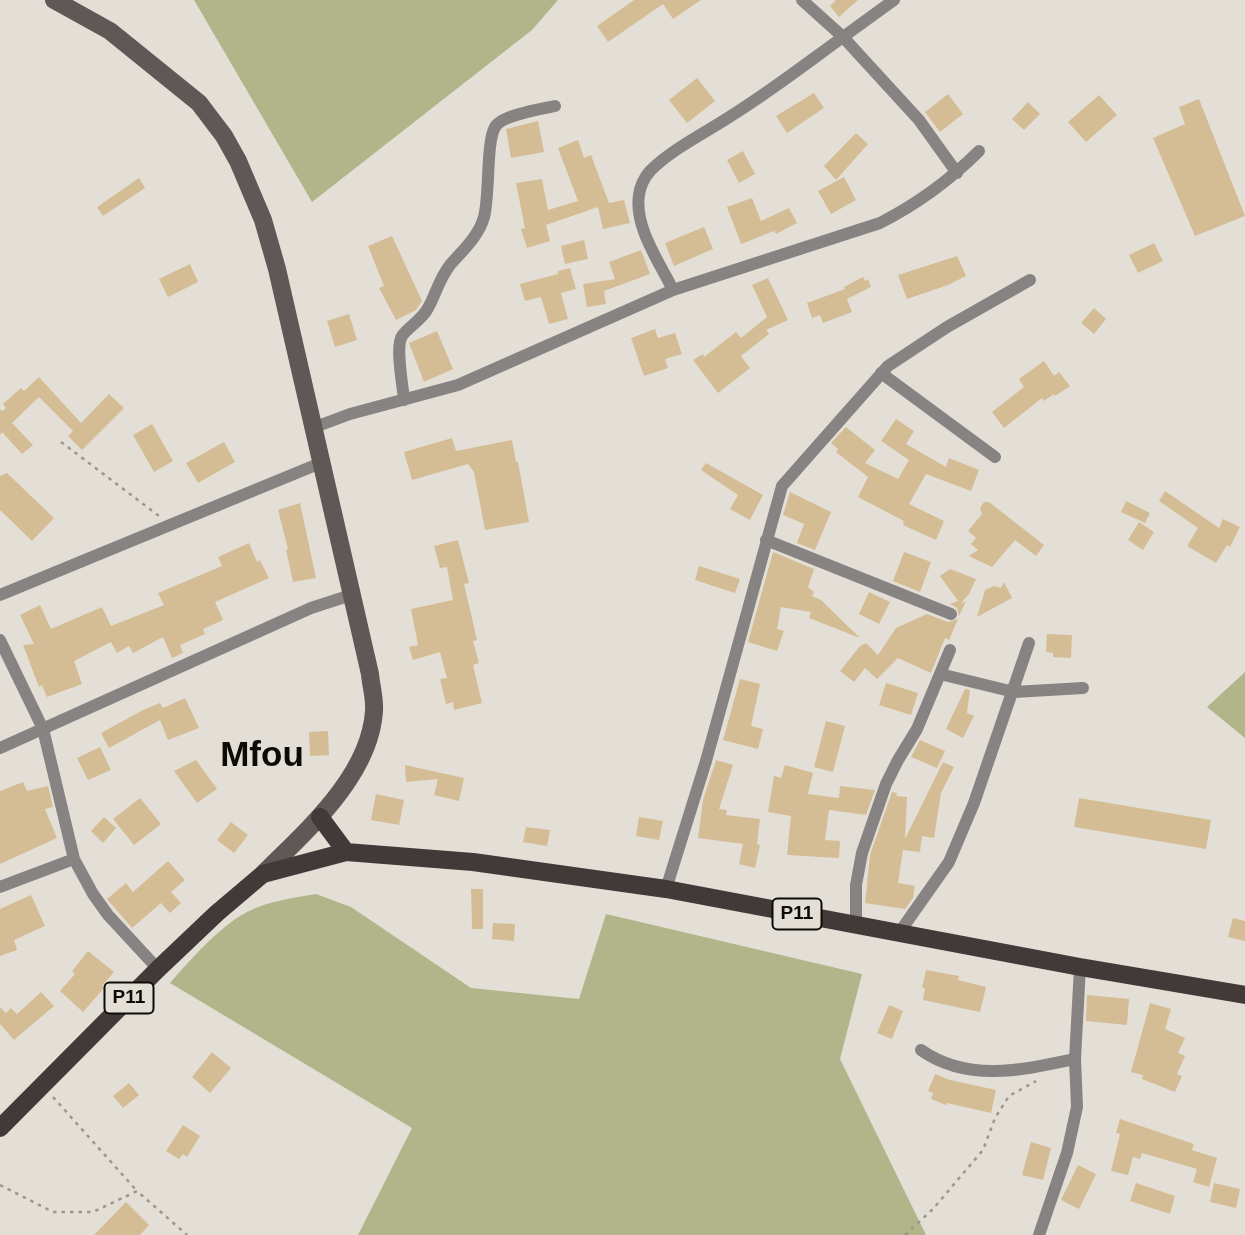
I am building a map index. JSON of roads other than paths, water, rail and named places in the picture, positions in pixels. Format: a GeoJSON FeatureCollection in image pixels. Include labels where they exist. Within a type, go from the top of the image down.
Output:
{"type":"FeatureCollection","features":[{"type":"Feature","properties":{"kind":"main road"},"geometry":{"type":"LineString","coordinates":[[54,0],[110,32],[199,103],[239,161],[263,220],[278,268],[370,674],[374,710],[369,741],[352,774],[320,817],[263,874]]}},
{"type":"Feature","properties":{"kind":"main road"},"geometry":{"type":"LineString","coordinates":[[320,817],[346,852]]}},
{"type":"Feature","properties":{"kind":"main road","name":"P11"},"geometry":{"type":"LineString","coordinates":[[0,1128],[158,969],[263,874],[346,852],[473,862],[666,889],[1080,967],[1245,995]]}},
{"type":"Feature","properties":{"kind":"street"},"geometry":{"type":"LineString","coordinates":[[802,0],[844,37],[919,120],[957,173]]}},
{"type":"Feature","properties":{"kind":"street"},"geometry":{"type":"LineString","coordinates":[[673,290],[642,222],[639,194],[643,180],[673,152],[755,100],[894,0]]}},
{"type":"Feature","properties":{"kind":"street"},"geometry":{"type":"LineString","coordinates":[[404,400],[400,351],[402,336],[418,322],[442,276],[478,231],[487,202],[492,138],[496,125],[503,119],[555,106]]}},
{"type":"Feature","properties":{"kind":"street"},"geometry":{"type":"LineString","coordinates":[[315,427],[350,414],[458,385],[673,290],[880,223],[908,209],[957,173],[979,151]]}},
{"type":"Feature","properties":{"kind":"street"},"geometry":{"type":"LineString","coordinates":[[666,889],[706,761],[782,486],[888,366],[947,327],[1030,280]]}},
{"type":"Feature","properties":{"kind":"street"},"geometry":{"type":"LineString","coordinates":[[881,373],[995,457]]}},
{"type":"Feature","properties":{"kind":"street"},"geometry":{"type":"LineString","coordinates":[[0,596],[323,462]]}},
{"type":"Feature","properties":{"kind":"street"},"geometry":{"type":"LineString","coordinates":[[766,540],[951,614]]}},
{"type":"Feature","properties":{"kind":"street"},"geometry":{"type":"LineString","coordinates":[[0,748],[311,608],[351,594]]}},
{"type":"Feature","properties":{"kind":"street"},"geometry":{"type":"LineString","coordinates":[[0,640],[43,729],[74,859],[108,915],[158,969]]}},
{"type":"Feature","properties":{"kind":"street"},"geometry":{"type":"LineString","coordinates":[[899,933],[948,863],[974,803],[1029,643]]}},
{"type":"Feature","properties":{"kind":"street"},"geometry":{"type":"LineString","coordinates":[[856,925],[856,886],[862,853],[886,784],[917,729],[950,650]]}},
{"type":"Feature","properties":{"kind":"street"},"geometry":{"type":"LineString","coordinates":[[940,674],[1014,692],[1083,688]]}},
{"type":"Feature","properties":{"kind":"street"},"geometry":{"type":"LineString","coordinates":[[0,887],[74,859]]}},
{"type":"Feature","properties":{"kind":"street"},"geometry":{"type":"LineString","coordinates":[[1039,1235],[1074,1126],[1078,1088],[1075,1059],[1080,967]]}},
{"type":"Feature","properties":{"kind":"street"},"geometry":{"type":"LineString","coordinates":[[921,1050],[949,1064],[1000,1072],[1019,1071],[1075,1059]]}},
{"type":"Feature","properties":{"kind":"district","name":"Mfou"},"geometry":{"type":"Point","coordinates":[262,756]}}]}
